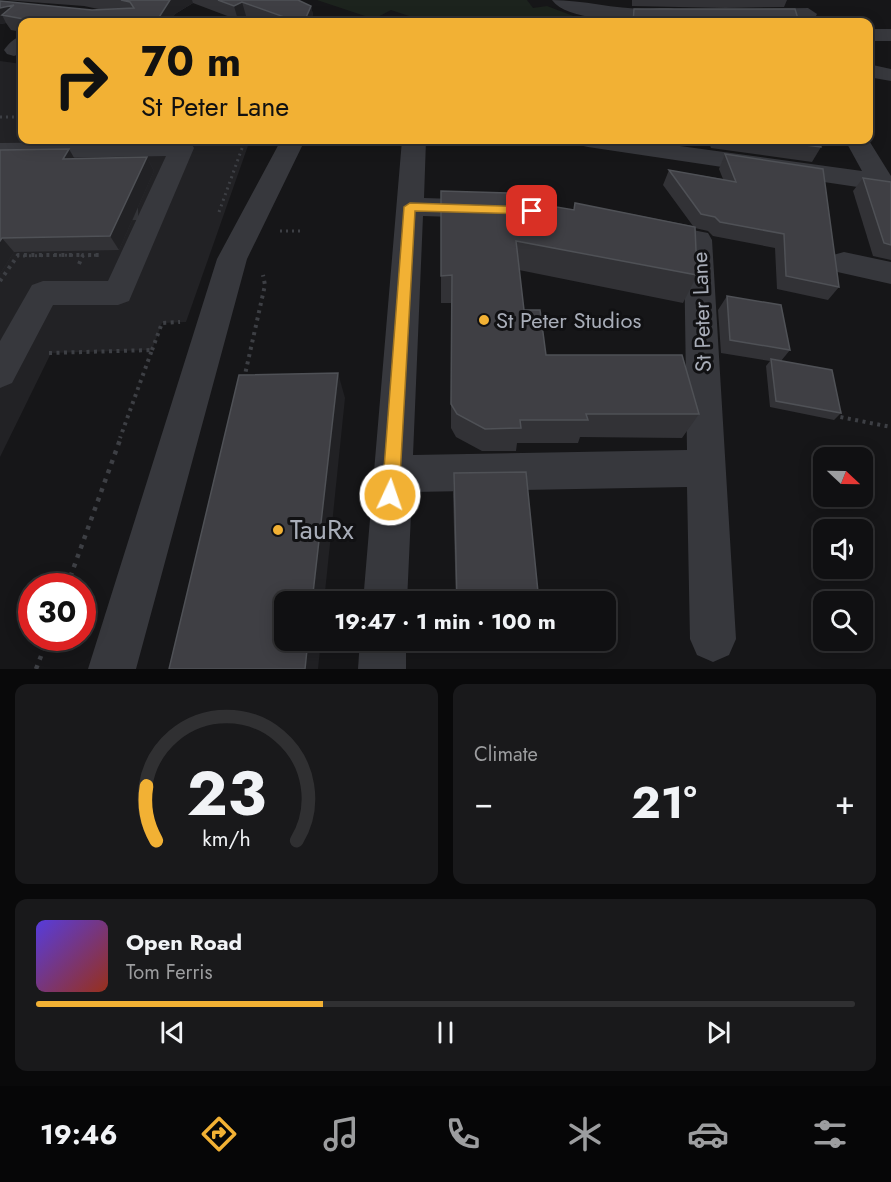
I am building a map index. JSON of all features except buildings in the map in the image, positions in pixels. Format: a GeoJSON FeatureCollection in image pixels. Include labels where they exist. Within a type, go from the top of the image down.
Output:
{"type":"FeatureCollection","features":[{"type":"Feature","properties":{"kind":"street"},"geometry":{"type":"LineString","coordinates":[[561,0],[571,6],[597,10],[699,15]]}},
{"type":"Feature","properties":{"kind":"street"},"geometry":{"type":"LineString","coordinates":[[734,15],[808,12]]}},
{"type":"Feature","properties":{"kind":"street"},"geometry":{"type":"LineString","coordinates":[[873,35],[891,35]]}},
{"type":"Feature","properties":{"kind":"street"},"geometry":{"type":"LineString","coordinates":[[873,71],[891,75]]}},
{"type":"Feature","properties":{"kind":"street"},"geometry":{"type":"LineString","coordinates":[[112,669],[232,259],[291,144]]}},
{"type":"Feature","properties":{"kind":"street"},"geometry":{"type":"LineString","coordinates":[[386,591],[391,474],[414,144]]}},
{"type":"Feature","properties":{"kind":"street"},"geometry":{"type":"LineString","coordinates":[[616,144],[885,182]]}},
{"type":"Feature","properties":{"kind":"street"},"geometry":{"type":"LineString","coordinates":[[859,144],[885,182]]}},
{"type":"Feature","properties":{"kind":"street"},"geometry":{"type":"LineString","coordinates":[[0,151],[182,148],[152,196],[118,293],[43,293],[0,373]]}},
{"type":"Feature","properties":{"kind":"street"},"geometry":{"type":"LineString","coordinates":[[410,207],[521,210]]}},
{"type":"Feature","properties":{"kind":"street","name":"St Peter Lane"},"geometry":{"type":"LineString","coordinates":[[625,227],[698,240],[713,639]]}},
{"type":"Feature","properties":{"kind":"street"},"geometry":{"type":"LineString","coordinates":[[844,263],[891,273]]}},
{"type":"Feature","properties":{"kind":"street"},"geometry":{"type":"LineString","coordinates":[[391,474],[707,468]]}},
{"type":"Feature","properties":{"kind":"street"},"geometry":{"type":"LineString","coordinates":[[382,669],[383,651]]}},
{"type":"Feature","properties":{"kind":"path"},"geometry":{"type":"LineString","coordinates":[[0,117],[18,117]]}},
{"type":"Feature","properties":{"kind":"path"},"geometry":{"type":"LineString","coordinates":[[0,281],[18,255],[103,255]]}},
{"type":"Feature","properties":{"kind":"path"},"geometry":{"type":"LineString","coordinates":[[64,293],[83,255]]}},
{"type":"Feature","properties":{"kind":"path"},"geometry":{"type":"LineString","coordinates":[[241,390],[265,285],[262,268]]}},
{"type":"Feature","properties":{"kind":"path"},"geometry":{"type":"LineString","coordinates":[[42,353],[152,350],[71,573]]}},
{"type":"Feature","properties":{"kind":"path"},"geometry":{"type":"LineString","coordinates":[[838,405],[840,417],[891,427]]}},
{"type":"Feature","properties":{"kind":"path"},"geometry":{"type":"LineString","coordinates":[[36,669],[43,651]]}},
{"type":"Feature","properties":{"kind":"shaded area"},"geometry":{"type":"Polygon","coordinates":[[[317,0],[527,0],[533,8],[547,6],[576,17],[588,18],[445,18],[437,16],[415,18],[391,10],[376,18],[317,0]]]}},
{"type":"Feature","properties":{"kind":"shaded area"},"geometry":{"type":"Polygon","coordinates":[[[0,61],[18,63],[18,144],[249,144],[186,322],[162,323],[152,350],[51,353],[0,457],[0,61]]]}},
{"type":"Feature","properties":{"kind":"tunnel"},"geometry":{"type":"LineString","coordinates":[[0,211],[138,207]]}},
{"type":"Feature","properties":{"kind":"place","name":"St Peter Studios"},"geometry":{"type":"Point","coordinates":[484,320]}},
{"type":"Feature","properties":{"kind":"place","name":"TauRx"},"geometry":{"type":"Point","coordinates":[278,530]}},
{"type":"Feature","properties":{"kind":"route"},"geometry":{"type":"LineString","coordinates":[[390,495],[410,207],[532,211]]}}]}
